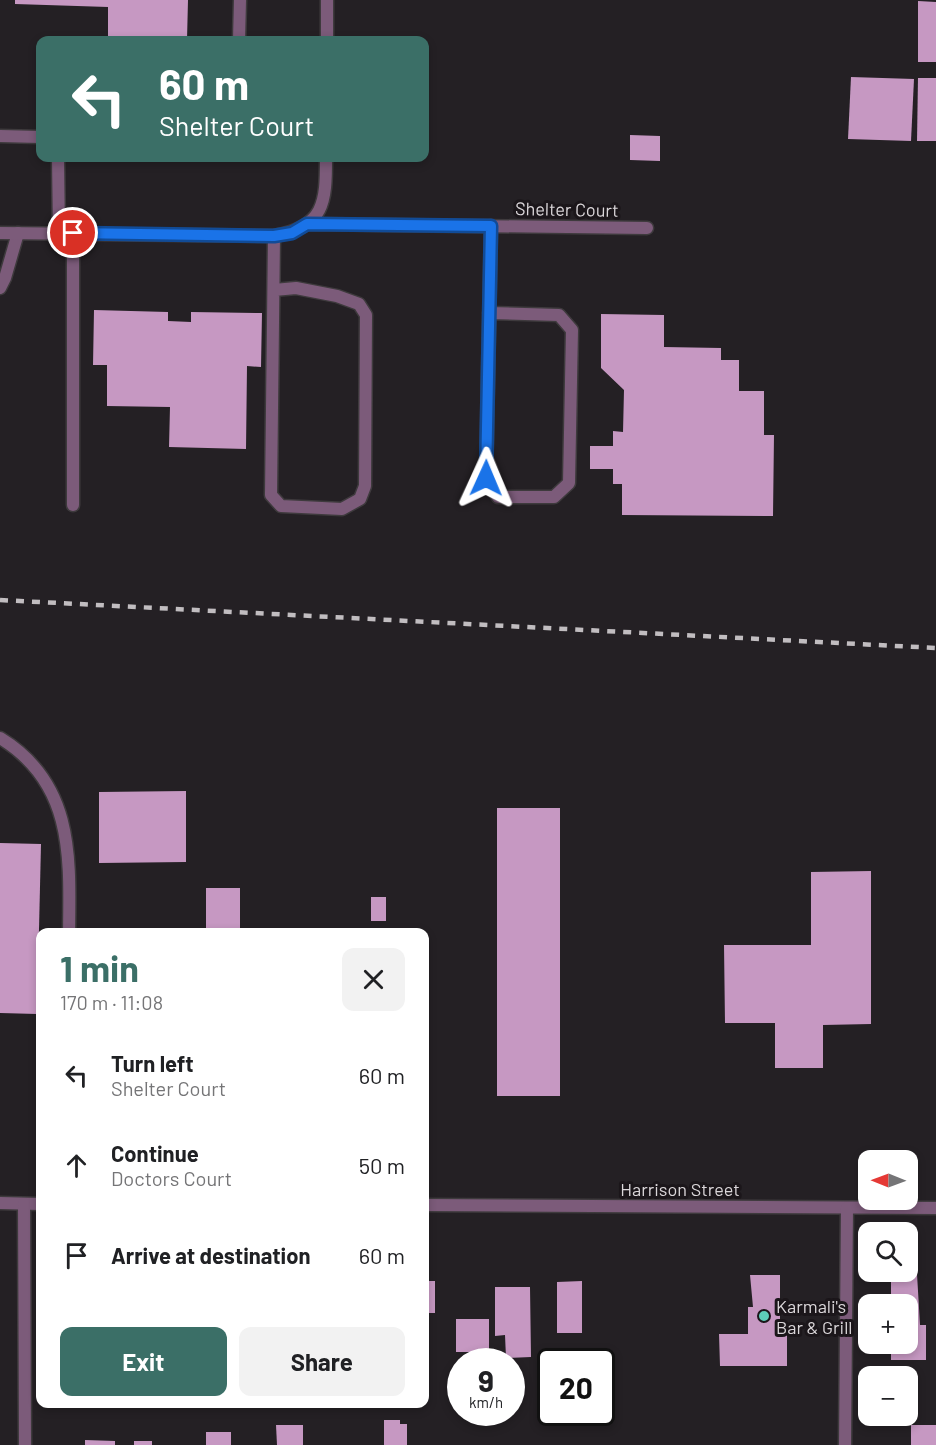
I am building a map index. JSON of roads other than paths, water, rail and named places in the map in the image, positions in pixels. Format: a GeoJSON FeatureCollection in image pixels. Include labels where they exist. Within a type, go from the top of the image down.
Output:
{"type":"FeatureCollection","features":[{"type":"Feature","properties":{"kind":"street"},"geometry":{"type":"LineString","coordinates":[[239,36],[240,0]]}},
{"type":"Feature","properties":{"kind":"street"},"geometry":{"type":"LineString","coordinates":[[327,0],[327,36]]}},
{"type":"Feature","properties":{"kind":"street"},"geometry":{"type":"LineString","coordinates":[[0,136],[36,137]]}},
{"type":"Feature","properties":{"kind":"street"},"geometry":{"type":"LineString","coordinates":[[58,162],[59,233]]}},
{"type":"Feature","properties":{"kind":"street"},"geometry":{"type":"LineString","coordinates":[[0,233],[274,236],[292,233],[307,224],[320,210],[326,193],[326,162]]}},
{"type":"Feature","properties":{"kind":"street","name":"Shelter Court"},"geometry":{"type":"LineString","coordinates":[[307,224],[647,228]]}},
{"type":"Feature","properties":{"kind":"street"},"geometry":{"type":"LineString","coordinates":[[489,313],[559,315],[572,330],[568,483],[554,497],[498,497],[486,478],[489,313],[491,226]]}},
{"type":"Feature","properties":{"kind":"street"},"geometry":{"type":"LineString","coordinates":[[0,288],[18,233]]}},
{"type":"Feature","properties":{"kind":"street"},"geometry":{"type":"LineString","coordinates":[[73,233],[73,505]]}},
{"type":"Feature","properties":{"kind":"street"},"geometry":{"type":"LineString","coordinates":[[274,236],[271,495],[281,506],[342,509],[360,499],[364,486],[366,315],[359,304],[337,296],[296,288],[274,290]]}},
{"type":"Feature","properties":{"kind":"street"},"geometry":{"type":"LineString","coordinates":[[0,738],[32,762],[54,798],[66,836],[70,874],[69,928]]}},
{"type":"Feature","properties":{"kind":"street"},"geometry":{"type":"LineString","coordinates":[[0,1203],[36,1204]]}},
{"type":"Feature","properties":{"kind":"street"},"geometry":{"type":"LineString","coordinates":[[24,1204],[25,1445]]}},
{"type":"Feature","properties":{"kind":"street","name":"Harrison Street"},"geometry":{"type":"LineString","coordinates":[[429,1205],[936,1208]]}},
{"type":"Feature","properties":{"kind":"street"},"geometry":{"type":"LineString","coordinates":[[845,1445],[847,1208]]}},
{"type":"Feature","properties":{"kind":"railway"},"geometry":{"type":"LineString","coordinates":[[0,600],[936,648]]}},
{"type":"Feature","properties":{"kind":"place","name":"Karmali's Bar & Grill"},"geometry":{"type":"Point","coordinates":[764,1316]}}]}
